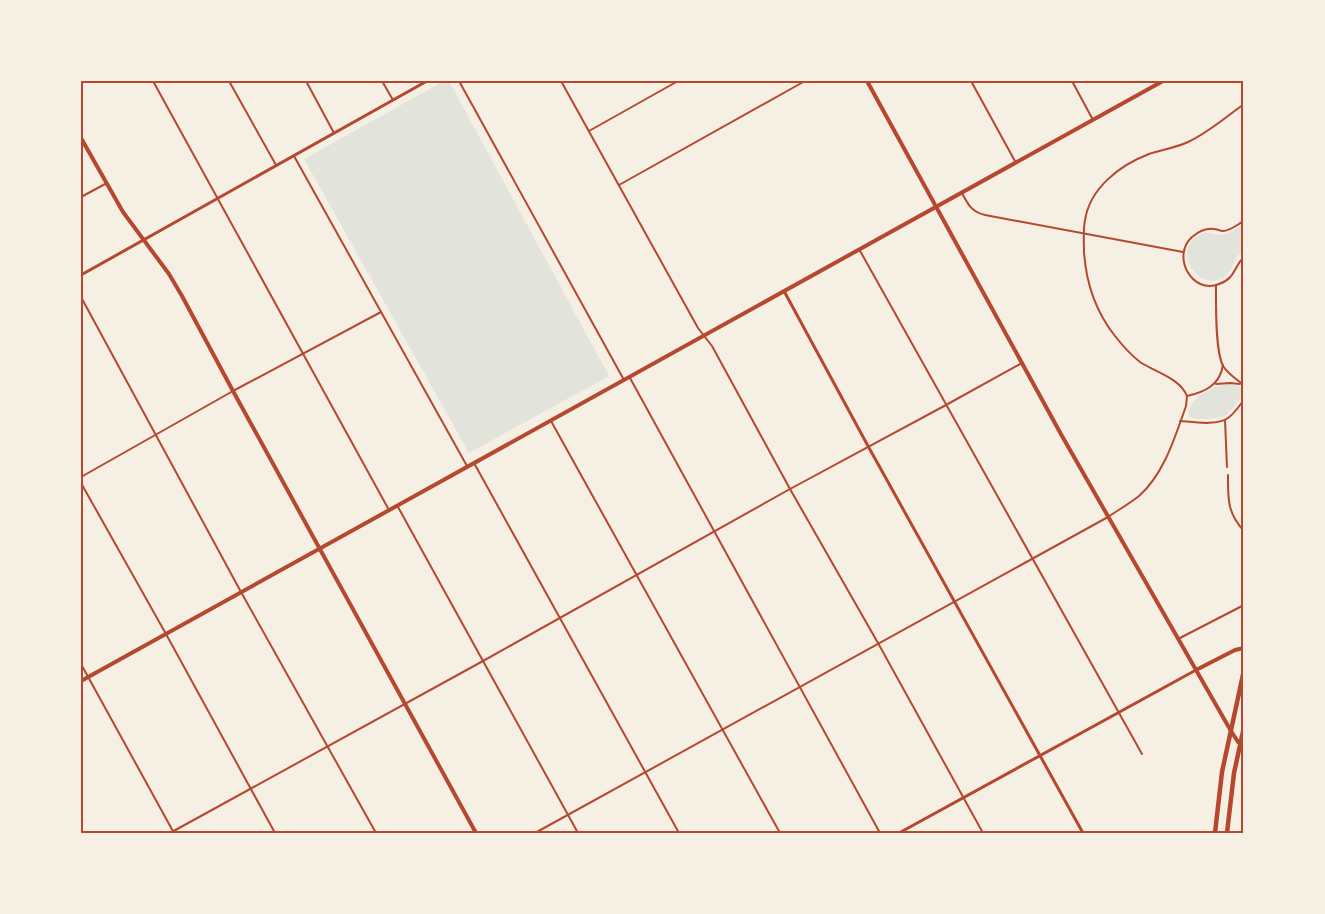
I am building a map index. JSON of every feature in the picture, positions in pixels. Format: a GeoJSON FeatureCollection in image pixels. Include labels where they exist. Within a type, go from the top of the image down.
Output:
{"type":"FeatureCollection","features":[{"type":"Feature","properties":{"kind":"highway"},"geometry":{"type":"LineString","coordinates":[[1215,833],[1222,772],[1244,670]]}},
{"type":"Feature","properties":{"kind":"highway"},"geometry":{"type":"LineString","coordinates":[[1227,833],[1234,773],[1244,728]]}},
{"type":"Feature","properties":{"kind":"main road"},"geometry":{"type":"LineString","coordinates":[[867,81],[1108,517],[1231,731],[1242,744]]}},
{"type":"Feature","properties":{"kind":"main road"},"geometry":{"type":"LineString","coordinates":[[81,681],[1163,81]]}},
{"type":"Feature","properties":{"kind":"main road"},"geometry":{"type":"LineString","coordinates":[[81,138],[123,212],[169,274],[182,296],[477,833]]}},
{"type":"Feature","properties":{"kind":"main road"},"geometry":{"type":"LineString","coordinates":[[1196,670],[1244,648]]}},
{"type":"Feature","properties":{"kind":"street"},"geometry":{"type":"LineString","coordinates":[[153,81],[388,510]]}},
{"type":"Feature","properties":{"kind":"street"},"geometry":{"type":"LineString","coordinates":[[229,81],[276,165]]}},
{"type":"Feature","properties":{"kind":"street"},"geometry":{"type":"LineString","coordinates":[[306,81],[334,133]]}},
{"type":"Feature","properties":{"kind":"street"},"geometry":{"type":"LineString","coordinates":[[382,81],[393,100]]}},
{"type":"Feature","properties":{"kind":"street"},"geometry":{"type":"LineString","coordinates":[[81,275],[427,81]]}},
{"type":"Feature","properties":{"kind":"street"},"geometry":{"type":"LineString","coordinates":[[459,81],[624,380]]}},
{"type":"Feature","properties":{"kind":"street"},"geometry":{"type":"LineString","coordinates":[[561,81],[698,328],[712,346],[983,833]]}},
{"type":"Feature","properties":{"kind":"street"},"geometry":{"type":"LineString","coordinates":[[589,131],[678,81]]}},
{"type":"Feature","properties":{"kind":"street"},"geometry":{"type":"LineString","coordinates":[[618,186],[805,81]]}},
{"type":"Feature","properties":{"kind":"street"},"geometry":{"type":"LineString","coordinates":[[971,81],[1016,163]]}},
{"type":"Feature","properties":{"kind":"street"},"geometry":{"type":"LineString","coordinates":[[1072,81],[1094,120]]}},
{"type":"Feature","properties":{"kind":"street"},"geometry":{"type":"LineString","coordinates":[[535,833],[1108,517],[1138,496],[1153,481],[1162,466],[1180,422],[1187,404],[1187,396],[1185,390],[1177,382],[1136,359],[1108,327],[1089,286],[1084,259],[1085,219],[1092,200],[1119,169],[1144,156],[1190,141],[1244,104]]}},
{"type":"Feature","properties":{"kind":"street"},"geometry":{"type":"LineString","coordinates":[[294,156],[467,466]]}},
{"type":"Feature","properties":{"kind":"street"},"geometry":{"type":"LineString","coordinates":[[81,197],[107,183]]}},
{"type":"Feature","properties":{"kind":"street"},"geometry":{"type":"LineString","coordinates":[[962,193],[971,209],[981,214],[1183,252]]}},
{"type":"Feature","properties":{"kind":"street"},"geometry":{"type":"LineString","coordinates":[[1244,221],[1225,231],[1212,229],[1198,233],[1187,243],[1183,252],[1184,263],[1191,277],[1202,284],[1216,285],[1226,281],[1244,257]]}},
{"type":"Feature","properties":{"kind":"street"},"geometry":{"type":"LineString","coordinates":[[859,249],[1142,754]]}},
{"type":"Feature","properties":{"kind":"street"},"geometry":{"type":"LineString","coordinates":[[1187,396],[1197,393],[1220,378],[1223,365],[1218,341],[1216,285]]}},
{"type":"Feature","properties":{"kind":"street"},"geometry":{"type":"LineString","coordinates":[[784,291],[1083,833]]}},
{"type":"Feature","properties":{"kind":"street"},"geometry":{"type":"LineString","coordinates":[[81,297],[241,592],[376,833]]}},
{"type":"Feature","properties":{"kind":"street"},"geometry":{"type":"LineString","coordinates":[[81,477],[233,391],[381,312]]}},
{"type":"Feature","properties":{"kind":"street"},"geometry":{"type":"LineString","coordinates":[[81,664],[172,832],[1022,363]]}},
{"type":"Feature","properties":{"kind":"street"},"geometry":{"type":"LineString","coordinates":[[1223,365],[1243,385]]}},
{"type":"Feature","properties":{"kind":"street"},"geometry":{"type":"LineString","coordinates":[[629,377],[880,833]]}},
{"type":"Feature","properties":{"kind":"street"},"geometry":{"type":"LineString","coordinates":[[1213,384],[1243,385]]}},
{"type":"Feature","properties":{"kind":"street"},"geometry":{"type":"LineString","coordinates":[[1180,422],[1215,423],[1225,420],[1244,400]]}},
{"type":"Feature","properties":{"kind":"street"},"geometry":{"type":"LineString","coordinates":[[551,420],[780,833]]}},
{"type":"Feature","properties":{"kind":"street"},"geometry":{"type":"LineString","coordinates":[[1225,420],[1227,468]]}},
{"type":"Feature","properties":{"kind":"street"},"geometry":{"type":"LineString","coordinates":[[474,463],[679,833]]}},
{"type":"Feature","properties":{"kind":"street"},"geometry":{"type":"LineString","coordinates":[[1228,475],[1230,510],[1244,531]]}},
{"type":"Feature","properties":{"kind":"street"},"geometry":{"type":"LineString","coordinates":[[81,483],[275,833]]}},
{"type":"Feature","properties":{"kind":"street"},"geometry":{"type":"LineString","coordinates":[[397,505],[578,833]]}},
{"type":"Feature","properties":{"kind":"street"},"geometry":{"type":"LineString","coordinates":[[1178,639],[1244,605]]}},
{"type":"Feature","properties":{"kind":"street"},"geometry":{"type":"LineString","coordinates":[[899,833],[1196,670]]}},
{"type":"Feature","properties":{"kind":"shaded area"},"geometry":{"type":"Polygon","coordinates":[[[444,81],[449,81],[609,376],[469,453],[304,159],[444,81]]]}},
{"type":"Feature","properties":{"kind":"shaded area"},"geometry":{"type":"Polygon","coordinates":[[[1244,224],[1244,252],[1237,256],[1229,272],[1220,279],[1211,281],[1194,272],[1187,255],[1189,245],[1196,237],[1208,233],[1226,234],[1244,224]]]}},
{"type":"Feature","properties":{"kind":"shaded area"},"geometry":{"type":"Polygon","coordinates":[[[1226,384],[1238,385],[1244,391],[1228,414],[1213,419],[1189,417],[1189,411],[1196,399],[1213,388],[1226,384]]]}}]}
